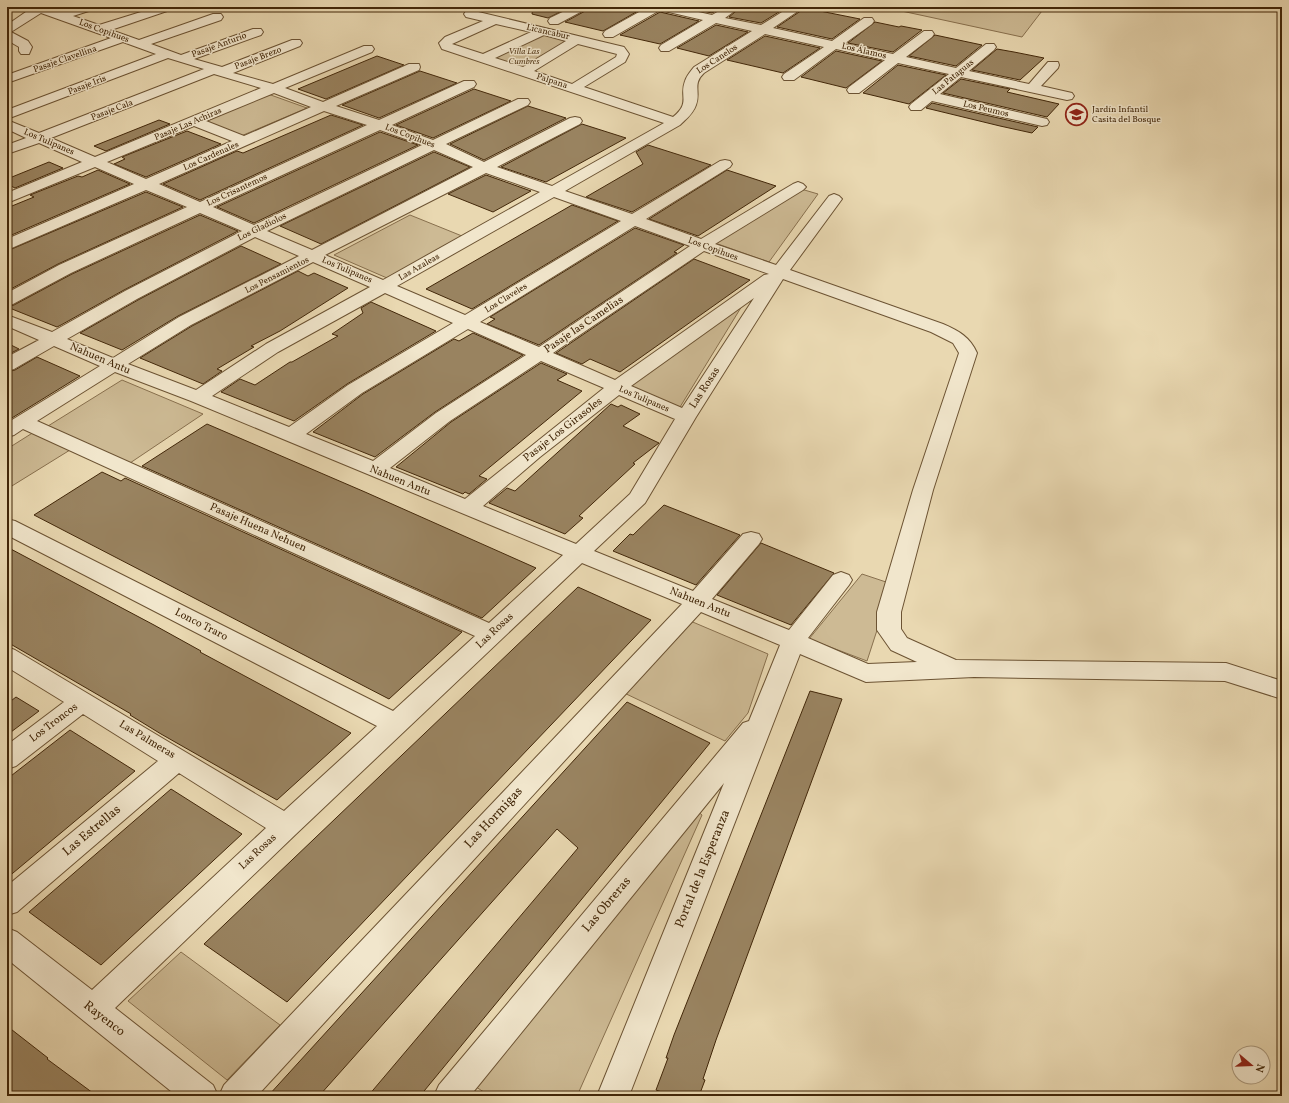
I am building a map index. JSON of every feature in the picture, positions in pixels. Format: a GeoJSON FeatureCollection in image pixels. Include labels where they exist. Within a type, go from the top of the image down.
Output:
{"type":"FeatureCollection","features":[{"type":"Feature","properties":{"kind":"street"},"geometry":{"type":"LineString","coordinates":[[7,18],[36,7]]}},
{"type":"Feature","properties":{"kind":"street"},"geometry":{"type":"LineString","coordinates":[[7,30],[36,7]]}},
{"type":"Feature","properties":{"kind":"street","name":"Los Copihues"},"geometry":{"type":"LineString","coordinates":[[36,7],[174,57],[274,88],[324,107],[380,125],[435,145],[484,167],[936,328],[957,337],[964,343],[968,353],[923,490],[889,612],[888,630],[900,644],[954,669]]}},
{"type":"Feature","properties":{"kind":"street"},"geometry":{"type":"LineString","coordinates":[[62,16],[91,7]]}},
{"type":"Feature","properties":{"kind":"street"},"geometry":{"type":"LineString","coordinates":[[100,29],[169,7]]}},
{"type":"Feature","properties":{"kind":"street"},"geometry":{"type":"LineString","coordinates":[[554,21],[582,7]]}},
{"type":"Feature","properties":{"kind":"street"},"geometry":{"type":"LineString","coordinates":[[609,34],[659,7]]}},
{"type":"Feature","properties":{"kind":"street","name":"Los Álamos"},"geometry":{"type":"LineString","coordinates":[[659,7],[1067,96]]}},
{"type":"Feature","properties":{"kind":"street"},"geometry":{"type":"LineString","coordinates":[[665,48],[734,7]]}},
{"type":"Feature","properties":{"kind":"street","name":"Los Canelos"},"geometry":{"type":"LineString","coordinates":[[680,117],[689,106],[689,85],[692,76],[699,70],[798,7]]}},
{"type":"Feature","properties":{"kind":"street","name":"Licancabur"},"geometry":{"type":"LineString","coordinates":[[470,14],[620,50],[623,54],[621,59],[574,88]]}},
{"type":"Feature","properties":{"kind":"street"},"geometry":{"type":"LineString","coordinates":[[139,44],[217,17]]}},
{"type":"Feature","properties":{"kind":"street","name":"Palpana"},"geometry":{"type":"LineString","coordinates":[[495,20],[449,40],[445,43],[446,46],[631,107],[680,117]]}},
{"type":"Feature","properties":{"kind":"street"},"geometry":{"type":"LineString","coordinates":[[789,77],[868,22]]}},
{"type":"Feature","properties":{"kind":"street"},"geometry":{"type":"LineString","coordinates":[[483,59],[543,31]]}},
{"type":"Feature","properties":{"kind":"street","name":"Pasaje Anturio"},"geometry":{"type":"LineString","coordinates":[[174,57],[257,32]]}},
{"type":"Feature","properties":{"kind":"street"},"geometry":{"type":"LineString","coordinates":[[854,90],[928,34]]}},
{"type":"Feature","properties":{"kind":"street"},"geometry":{"type":"LineString","coordinates":[[7,35],[24,44],[26,47],[25,51]]}},
{"type":"Feature","properties":{"kind":"street","name":"Pasaje Clavellina"},"geometry":{"type":"LineString","coordinates":[[7,79],[123,38]]}},
{"type":"Feature","properties":{"kind":"street"},"geometry":{"type":"LineString","coordinates":[[524,72],[577,39]]}},
{"type":"Feature","properties":{"kind":"street","name":"Pasaje Brezo"},"geometry":{"type":"LineString","coordinates":[[218,71],[296,43]]}},
{"type":"Feature","properties":{"kind":"street","name":"Las Pataguas"},"geometry":{"type":"LineString","coordinates":[[916,107],[990,47]]}},
{"type":"Feature","properties":{"kind":"street","name":"Pasaje Las Achiras"},"geometry":{"type":"LineString","coordinates":[[7,198],[368,49]]}},
{"type":"Feature","properties":{"kind":"street","name":"Pasaje Iris"},"geometry":{"type":"LineString","coordinates":[[7,115],[174,57]]}},
{"type":"Feature","properties":{"kind":"street"},"geometry":{"type":"LineString","coordinates":[[1032,88],[1054,65]]}},
{"type":"Feature","properties":{"kind":"street","name":"Los Cardenales"},"geometry":{"type":"LineString","coordinates":[[7,245],[414,67]]}},
{"type":"Feature","properties":{"kind":"street","name":"Pasaje Cala"},"geometry":{"type":"LineString","coordinates":[[7,150],[218,71]]}},
{"type":"Feature","properties":{"kind":"street","name":"Los Crisantemos"},"geometry":{"type":"LineString","coordinates":[[7,300],[65,269],[469,84]]}},
{"type":"Feature","properties":{"kind":"street","name":"Los Peumos"},"geometry":{"type":"LineString","coordinates":[[930,96],[1042,122]]}},
{"type":"Feature","properties":{"kind":"street","name":"Los Gladiolos"},"geometry":{"type":"LineString","coordinates":[[7,365],[131,294],[256,230],[523,102]]}},
{"type":"Feature","properties":{"kind":"street","name":"Las Azaleas"},"geometry":{"type":"LineString","coordinates":[[198,396],[272,348],[642,141],[680,117]]}},
{"type":"Feature","properties":{"kind":"street"},"geometry":{"type":"LineString","coordinates":[[194,121],[243,141]]}},
{"type":"Feature","properties":{"kind":"street","name":"Los Pensamientos"},"geometry":{"type":"LineString","coordinates":[[15,427],[185,321],[575,121]]}},
{"type":"Feature","properties":{"kind":"street","name":"Los Tulipanes"},"geometry":{"type":"LineString","coordinates":[[7,124],[256,230],[686,417]]}},
{"type":"Feature","properties":{"kind":"street","name":"Los Claveles"},"geometry":{"type":"LineString","coordinates":[[290,436],[355,388],[467,322],[725,164]]}},
{"type":"Feature","properties":{"kind":"street","name":"Pasaje las Camelias"},"geometry":{"type":"LineString","coordinates":[[375,470],[443,416],[540,354],[702,245],[798,187]]}},
{"type":"Feature","properties":{"kind":"street","name":"Las Rosas"},"geometry":{"type":"LineString","coordinates":[[92,1010],[286,826],[638,498],[686,417],[779,272],[834,199]]}},
{"type":"Feature","properties":{"kind":"street","name":"Pasaje Los Girasoles"},"geometry":{"type":"LineString","coordinates":[[467,508],[533,453],[617,387],[779,272]]}},
{"type":"Feature","properties":{"kind":"street","name":"Nahuen Antu"},"geometry":{"type":"LineString","coordinates":[[7,320],[114,365],[198,396],[290,436],[793,641],[866,673],[954,669],[1226,672],[1282,690]]}},
{"type":"Feature","properties":{"kind":"street","name":"Pasaje Huena Nehuen"},"geometry":{"type":"LineString","coordinates":[[15,427],[492,634]]}},
{"type":"Feature","properties":{"kind":"street","name":"Lonco Traro"},"geometry":{"type":"LineString","coordinates":[[7,526],[396,724]]}},
{"type":"Feature","properties":{"kind":"street","name":"Las Hormigas"},"geometry":{"type":"LineString","coordinates":[[235,1096],[697,602],[751,539]]}},
{"type":"Feature","properties":{"kind":"street","name":"Portal de la Esperanza"},"geometry":{"type":"LineString","coordinates":[[613,1096],[793,641],[841,580]]}},
{"type":"Feature","properties":{"kind":"street","name":"Las Palmeras"},"geometry":{"type":"LineString","coordinates":[[7,656],[286,826]]}},
{"type":"Feature","properties":{"kind":"street","name":"Los Troncos"},"geometry":{"type":"LineString","coordinates":[[7,759],[83,701]]}},
{"type":"Feature","properties":{"kind":"street","name":"Las Obreras"},"geometry":{"type":"LineString","coordinates":[[450,1096],[764,714]]}},
{"type":"Feature","properties":{"kind":"street","name":"Las Estrellas"},"geometry":{"type":"LineString","coordinates":[[7,904],[178,759]]}},
{"type":"Feature","properties":{"kind":"street","name":"Rayenco"},"geometry":{"type":"LineString","coordinates":[[7,941],[202,1096]]}},
{"type":"Feature","properties":{"kind":"green space"},"geometry":{"type":"Polygon","coordinates":[[[883,7],[1045,7],[1022,37],[883,7]]]}},
{"type":"Feature","properties":{"kind":"green space","name":"Villa Las Cumbres"},"geometry":{"type":"Polygon","coordinates":[[[544,33],[571,40],[523,69],[490,59],[544,33]]]}},
{"type":"Feature","properties":{"kind":"green space"},"geometry":{"type":"Polygon","coordinates":[[[268,94],[307,108],[234,139],[190,121],[268,94]]]}},
{"type":"Feature","properties":{"kind":"green space"},"geometry":{"type":"Polygon","coordinates":[[[801,189],[818,194],[769,262],[715,243],[801,189]]]}},
{"type":"Feature","properties":{"kind":"green space"},"geometry":{"type":"Polygon","coordinates":[[[410,215],[462,236],[387,278],[334,255],[410,215]]]}},
{"type":"Feature","properties":{"kind":"green space"},"geometry":{"type":"Polygon","coordinates":[[[745,301],[680,407],[628,386],[745,301]]]}},
{"type":"Feature","properties":{"kind":"green space"},"geometry":{"type":"Polygon","coordinates":[[[122,380],[203,414],[130,463],[48,426],[122,380]]]}},
{"type":"Feature","properties":{"kind":"green space"},"geometry":{"type":"Polygon","coordinates":[[[34,432],[70,450],[7,489],[7,449],[34,432]]]}},
{"type":"Feature","properties":{"kind":"green space"},"geometry":{"type":"Polygon","coordinates":[[[862,574],[892,584],[867,661],[809,639],[862,574]]]}},
{"type":"Feature","properties":{"kind":"green space"},"geometry":{"type":"Polygon","coordinates":[[[688,620],[768,654],[748,713],[725,741],[620,691],[688,620]]]}},
{"type":"Feature","properties":{"kind":"green space"},"geometry":{"type":"Polygon","coordinates":[[[695,809],[702,815],[577,1096],[490,1096],[473,1085],[695,809]]]}},
{"type":"Feature","properties":{"kind":"green space"},"geometry":{"type":"Polygon","coordinates":[[[181,952],[280,1025],[227,1080],[128,1001],[181,952]]]}},
{"type":"Feature","properties":{"kind":"building"},"geometry":{"type":"Polygon","coordinates":[[[533,7],[570,7],[548,18],[532,14],[533,7]]]}},
{"type":"Feature","properties":{"kind":"building"},"geometry":{"type":"Polygon","coordinates":[[[590,7],[645,7],[603,31],[565,22],[590,7]]]}},
{"type":"Feature","properties":{"kind":"building"},"geometry":{"type":"Polygon","coordinates":[[[683,7],[723,7],[712,13],[683,7]]]}},
{"type":"Feature","properties":{"kind":"building"},"geometry":{"type":"Polygon","coordinates":[[[741,7],[787,7],[761,23],[729,17],[741,7]]]}},
{"type":"Feature","properties":{"kind":"building"},"geometry":{"type":"Polygon","coordinates":[[[805,8],[860,19],[832,39],[777,27],[805,8]]]}},
{"type":"Feature","properties":{"kind":"building"},"geometry":{"type":"Polygon","coordinates":[[[660,12],[699,21],[660,44],[620,35],[660,12]]]}},
{"type":"Feature","properties":{"kind":"building"},"geometry":{"type":"Polygon","coordinates":[[[875,22],[922,30],[893,52],[848,43],[875,22]]]}},
{"type":"Feature","properties":{"kind":"building"},"geometry":{"type":"Polygon","coordinates":[[[716,25],[748,32],[709,56],[677,48],[716,25]]]}},
{"type":"Feature","properties":{"kind":"building"},"geometry":{"type":"Polygon","coordinates":[[[935,35],[982,45],[956,66],[909,56],[935,35]]]}},
{"type":"Feature","properties":{"kind":"building"},"geometry":{"type":"Polygon","coordinates":[[[765,36],[820,48],[783,73],[727,60],[765,36]]]}},
{"type":"Feature","properties":{"kind":"building"},"geometry":{"type":"Polygon","coordinates":[[[997,49],[1044,58],[1020,80],[972,70],[997,49]]]}},
{"type":"Feature","properties":{"kind":"building"},"geometry":{"type":"Polygon","coordinates":[[[836,51],[882,61],[846,88],[801,77],[836,51]]]}},
{"type":"Feature","properties":{"kind":"building"},"geometry":{"type":"Polygon","coordinates":[[[377,56],[404,65],[326,99],[298,89],[377,56]]]}},
{"type":"Feature","properties":{"kind":"building"},"geometry":{"type":"Polygon","coordinates":[[[898,65],[946,75],[909,104],[863,93],[898,65]]]}},
{"type":"Feature","properties":{"kind":"building"},"geometry":{"type":"Polygon","coordinates":[[[420,71],[457,83],[379,118],[342,105],[420,71]]]}},
{"type":"Feature","properties":{"kind":"building"},"geometry":{"type":"Polygon","coordinates":[[[961,79],[1010,89],[1007,92],[1059,104],[1047,117],[943,93],[961,79]]]}},
{"type":"Feature","properties":{"kind":"building"},"geometry":{"type":"Polygon","coordinates":[[[474,89],[511,101],[433,138],[396,125],[474,89]]]}},
{"type":"Feature","properties":{"kind":"building"},"geometry":{"type":"Polygon","coordinates":[[[932,103],[1038,127],[1032,133],[926,108],[932,103]]]}},
{"type":"Feature","properties":{"kind":"building"},"geometry":{"type":"Polygon","coordinates":[[[528,106],[566,118],[484,160],[450,144],[528,106]]]}},
{"type":"Feature","properties":{"kind":"building"},"geometry":{"type":"Polygon","coordinates":[[[331,115],[363,125],[200,200],[163,184],[237,151],[243,153],[331,115]]]}},
{"type":"Feature","properties":{"kind":"building"},"geometry":{"type":"Polygon","coordinates":[[[159,120],[170,124],[106,151],[94,146],[159,120]]]}},
{"type":"Feature","properties":{"kind":"building"},"geometry":{"type":"Polygon","coordinates":[[[582,124],[626,138],[546,182],[501,167],[582,124]]]}},
{"type":"Feature","properties":{"kind":"building"},"geometry":{"type":"Polygon","coordinates":[[[187,131],[221,144],[146,177],[114,164],[125,159],[122,157],[187,131]]]}},
{"type":"Feature","properties":{"kind":"building"},"geometry":{"type":"Polygon","coordinates":[[[380,132],[418,145],[254,223],[217,207],[380,132]]]}},
{"type":"Feature","properties":{"kind":"building"},"geometry":{"type":"Polygon","coordinates":[[[648,145],[711,165],[632,212],[586,197],[643,164],[636,152],[648,145]]]}},
{"type":"Feature","properties":{"kind":"building"},"geometry":{"type":"Polygon","coordinates":[[[434,152],[470,167],[321,244],[280,226],[434,152]]]}},
{"type":"Feature","properties":{"kind":"building"},"geometry":{"type":"Polygon","coordinates":[[[49,162],[63,168],[15,188],[7,184],[7,179],[49,162]]]}},
{"type":"Feature","properties":{"kind":"building"},"geometry":{"type":"Polygon","coordinates":[[[98,170],[130,184],[7,237],[7,208],[34,197],[30,195],[78,176],[82,177],[98,170]]]}},
{"type":"Feature","properties":{"kind":"building"},"geometry":{"type":"Polygon","coordinates":[[[727,170],[776,186],[698,236],[649,219],[727,170]]]}},
{"type":"Feature","properties":{"kind":"building"},"geometry":{"type":"Polygon","coordinates":[[[486,175],[531,191],[493,212],[448,194],[486,175]]]}},
{"type":"Feature","properties":{"kind":"building"},"geometry":{"type":"Polygon","coordinates":[[[146,192],[183,207],[58,264],[7,291],[7,251],[146,192]]]}},
{"type":"Feature","properties":{"kind":"building"},"geometry":{"type":"Polygon","coordinates":[[[572,205],[618,221],[472,309],[426,289],[572,205]]]}},
{"type":"Feature","properties":{"kind":"building"},"geometry":{"type":"Polygon","coordinates":[[[200,215],[238,231],[124,290],[57,327],[7,307],[14,305],[72,274],[200,215]]]}},
{"type":"Feature","properties":{"kind":"building"},"geometry":{"type":"Polygon","coordinates":[[[635,228],[684,245],[674,252],[677,253],[539,345],[487,324],[495,319],[490,317],[635,228]]]}},
{"type":"Feature","properties":{"kind":"building"},"geometry":{"type":"Polygon","coordinates":[[[241,246],[281,264],[178,316],[122,350],[80,333],[138,300],[241,246]]]}},
{"type":"Feature","properties":{"kind":"building"},"geometry":{"type":"Polygon","coordinates":[[[694,259],[750,280],[620,372],[590,359],[582,364],[556,353],[694,259]]]}},
{"type":"Feature","properties":{"kind":"building"},"geometry":{"type":"Polygon","coordinates":[[[298,271],[308,276],[314,273],[348,288],[280,331],[251,346],[254,347],[217,369],[222,371],[203,384],[140,358],[192,326],[298,271]]]}},
{"type":"Feature","properties":{"kind":"building"},"geometry":{"type":"Polygon","coordinates":[[[371,302],[436,331],[347,384],[294,421],[221,392],[240,379],[255,385],[290,362],[338,336],[332,334],[363,313],[361,308],[371,302]]]}},
{"type":"Feature","properties":{"kind":"building"},"geometry":{"type":"Polygon","coordinates":[[[473,333],[523,355],[435,412],[375,457],[313,432],[363,394],[454,339],[459,341],[473,333]]]}},
{"type":"Feature","properties":{"kind":"building"},"geometry":{"type":"Polygon","coordinates":[[[7,343],[19,349],[7,355],[7,343]]]}},
{"type":"Feature","properties":{"kind":"building"},"geometry":{"type":"Polygon","coordinates":[[[37,357],[80,376],[7,421],[7,372],[15,370],[37,357]]]}},
{"type":"Feature","properties":{"kind":"building"},"geometry":{"type":"Polygon","coordinates":[[[541,363],[567,374],[557,380],[582,391],[479,476],[487,479],[469,494],[465,492],[463,494],[396,467],[451,422],[541,363]]]}},
{"type":"Feature","properties":{"kind":"building"},"geometry":{"type":"Polygon","coordinates":[[[611,404],[618,407],[621,405],[640,414],[623,426],[659,443],[633,463],[635,464],[579,516],[583,518],[565,534],[489,503],[507,488],[515,491],[611,404]]]}},
{"type":"Feature","properties":{"kind":"building"},"geometry":{"type":"Polygon","coordinates":[[[207,424],[536,568],[482,618],[142,466],[207,424]]]}},
{"type":"Feature","properties":{"kind":"building"},"geometry":{"type":"Polygon","coordinates":[[[102,472],[121,481],[125,478],[462,632],[389,699],[34,515],[102,472]]]}},
{"type":"Feature","properties":{"kind":"building"},"geometry":{"type":"Polygon","coordinates":[[[664,505],[740,535],[696,585],[613,551],[630,534],[633,535],[664,505]]]}},
{"type":"Feature","properties":{"kind":"building"},"geometry":{"type":"Polygon","coordinates":[[[761,543],[834,573],[791,625],[717,595],[761,543]]]}},
{"type":"Feature","properties":{"kind":"building"},"geometry":{"type":"Polygon","coordinates":[[[7,547],[154,625],[201,651],[200,652],[351,733],[277,800],[161,734],[130,715],[131,714],[7,642],[7,547]]]}},
{"type":"Feature","properties":{"kind":"building"},"geometry":{"type":"Polygon","coordinates":[[[578,587],[651,620],[287,1002],[204,944],[578,587]]]}},
{"type":"Feature","properties":{"kind":"building"},"geometry":{"type":"Polygon","coordinates":[[[810,691],[842,699],[716,1040],[699,1096],[674,1096],[656,1090],[668,1058],[666,1058],[674,1035],[810,691]]]}},
{"type":"Feature","properties":{"kind":"building"},"geometry":{"type":"Polygon","coordinates":[[[16,697],[39,711],[7,735],[7,704],[16,697]]]}},
{"type":"Feature","properties":{"kind":"building"},"geometry":{"type":"Polygon","coordinates":[[[627,702],[710,743],[420,1096],[368,1096],[578,848],[557,829],[319,1096],[268,1096],[627,702]]]}},
{"type":"Feature","properties":{"kind":"building"},"geometry":{"type":"Polygon","coordinates":[[[70,730],[135,771],[7,878],[7,779],[70,730]]]}},
{"type":"Feature","properties":{"kind":"building"},"geometry":{"type":"Polygon","coordinates":[[[171,789],[242,834],[101,965],[29,912],[171,789]]]}},
{"type":"Feature","properties":{"kind":"building"},"geometry":{"type":"Polygon","coordinates":[[[7,1026],[48,1058],[47,1059],[97,1096],[13,1096],[7,1092],[7,1026]]]}},
{"type":"Feature","properties":{"kind":"place","name":"Jardín Infantil Casita del Bosque"},"geometry":{"type":"Point","coordinates":[1076,114]}}]}
